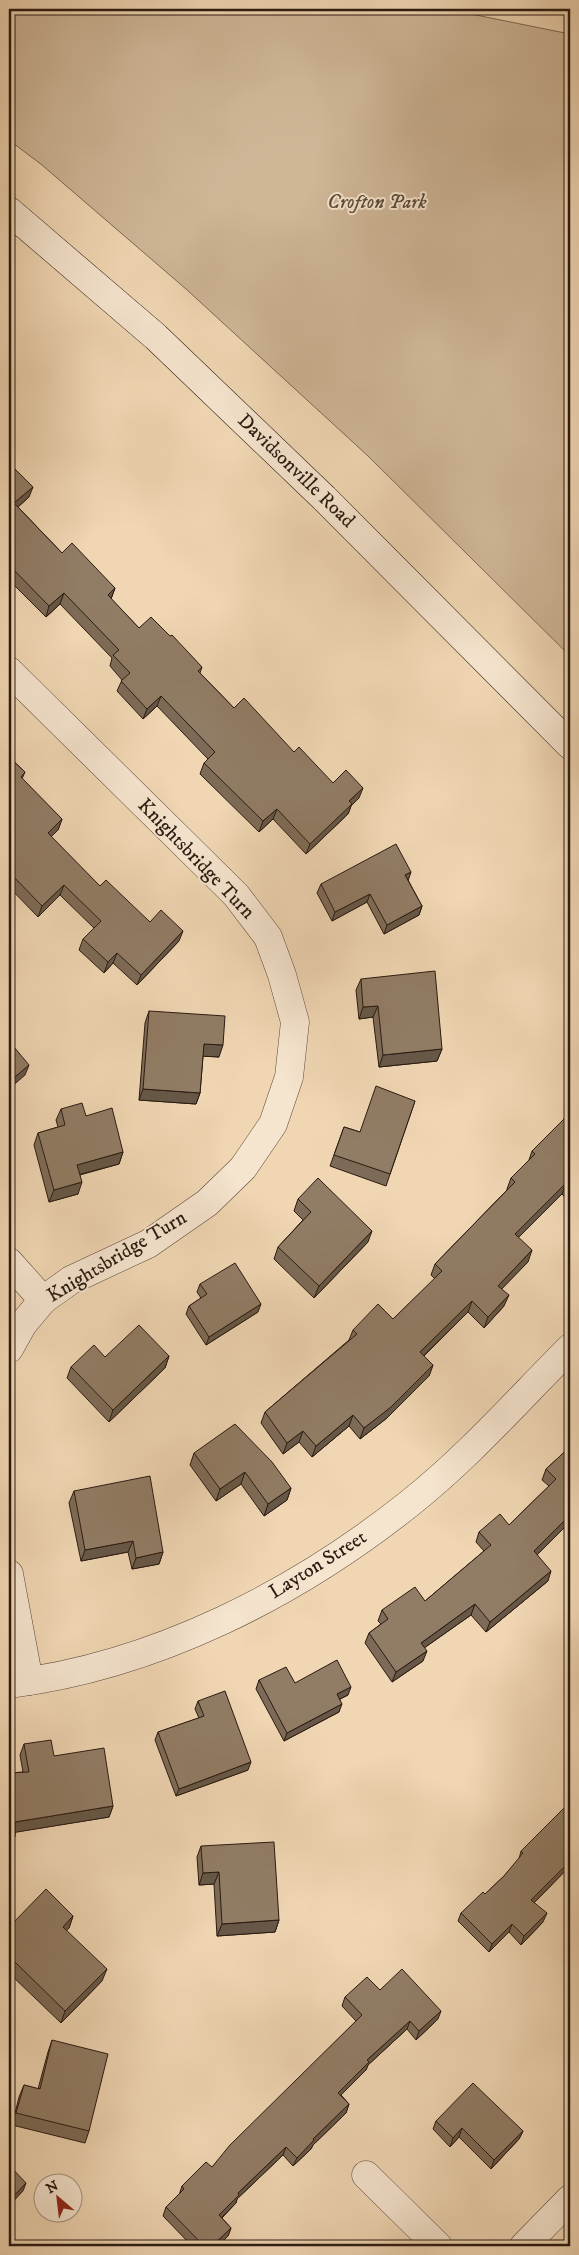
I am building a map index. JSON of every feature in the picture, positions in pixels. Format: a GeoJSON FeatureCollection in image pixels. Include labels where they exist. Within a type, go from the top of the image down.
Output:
{"type":"FeatureCollection","features":[{"type":"Feature","properties":{"kind":"street","name":"Davidsonville Road"},"geometry":{"type":"LineString","coordinates":[[9,211],[156,337],[324,498],[570,745]]}},
{"type":"Feature","properties":{"kind":"street","name":"Knightsbridge Turn"},"geometry":{"type":"LineString","coordinates":[[9,671],[236,896],[268,937],[282,975],[295,1022],[289,1078],[273,1124],[243,1168],[207,1203],[148,1244],[71,1280],[43,1300],[23,1324],[9,1348]]}},
{"type":"Feature","properties":{"kind":"street"},"geometry":{"type":"LineString","coordinates":[[9,1262],[43,1300]]}},
{"type":"Feature","properties":{"kind":"street","name":"Layton Street"},"geometry":{"type":"LineString","coordinates":[[19,1683],[97,1665],[179,1641],[276,1593],[346,1551],[411,1502],[466,1454],[570,1348]]}},
{"type":"Feature","properties":{"kind":"street"},"geometry":{"type":"LineString","coordinates":[[9,1574],[19,1683]]}},
{"type":"Feature","properties":{"kind":"street"},"geometry":{"type":"LineString","coordinates":[[366,2176],[438,2246]]}},
{"type":"Feature","properties":{"kind":"street"},"geometry":{"type":"LineString","coordinates":[[524,2246],[570,2199]]}},
{"type":"Feature","properties":{"kind":"green space","name":"Crofton Park"},"geometry":{"type":"Polygon","coordinates":[[[9,9],[446,9],[570,34],[570,656],[368,456],[186,289],[42,165],[9,140],[9,9]]]}},
{"type":"Feature","properties":{"kind":"building"},"geometry":{"type":"Polygon","coordinates":[[[12,466],[33,487],[14,503],[62,553],[72,543],[115,588],[108,595],[139,628],[151,617],[170,636],[172,635],[202,667],[198,671],[234,708],[244,698],[294,752],[299,747],[333,783],[346,770],[363,788],[349,801],[352,804],[310,844],[277,809],[263,821],[204,763],[215,752],[161,696],[147,709],[121,681],[130,673],[113,655],[119,650],[64,593],[49,606],[9,565],[9,469],[12,466]]]}},
{"type":"Feature","properties":{"kind":"building"},"geometry":{"type":"Polygon","coordinates":[[[9,757],[25,772],[21,777],[62,819],[48,833],[100,886],[106,880],[150,922],[161,910],[183,931],[141,975],[117,953],[108,962],[83,939],[101,921],[64,885],[42,906],[9,872],[9,757]]]}},
{"type":"Feature","properties":{"kind":"building"},"geometry":{"type":"Polygon","coordinates":[[[396,844],[411,872],[405,875],[422,906],[387,925],[370,894],[335,912],[321,884],[396,844]]]}},
{"type":"Feature","properties":{"kind":"building"},"geometry":{"type":"Polygon","coordinates":[[[435,971],[442,1049],[383,1055],[378,1006],[363,1007],[361,979],[435,971]]]}},
{"type":"Feature","properties":{"kind":"building"},"geometry":{"type":"Polygon","coordinates":[[[149,1011],[225,1016],[223,1045],[204,1044],[200,1093],[143,1089],[149,1011]]]}},
{"type":"Feature","properties":{"kind":"building"},"geometry":{"type":"Polygon","coordinates":[[[9,1041],[29,1065],[9,1082],[9,1041]]]}},
{"type":"Feature","properties":{"kind":"building"},"geometry":{"type":"Polygon","coordinates":[[[376,1086],[415,1101],[390,1174],[334,1155],[344,1127],[360,1132],[376,1086]]]}},
{"type":"Feature","properties":{"kind":"building"},"geometry":{"type":"Polygon","coordinates":[[[82,1103],[86,1116],[112,1108],[123,1152],[77,1165],[82,1182],[54,1190],[38,1133],[65,1125],[61,1109],[82,1103]]]}},
{"type":"Feature","properties":{"kind":"building"},"geometry":{"type":"Polygon","coordinates":[[[570,1109],[570,1188],[566,1183],[515,1234],[532,1250],[498,1286],[509,1295],[488,1317],[472,1301],[420,1352],[433,1365],[391,1407],[364,1428],[353,1415],[316,1446],[303,1431],[287,1443],[265,1412],[357,1334],[353,1330],[378,1304],[393,1319],[442,1271],[435,1264],[515,1182],[511,1178],[535,1154],[532,1151],[568,1115],[566,1113],[570,1109]]]}},
{"type":"Feature","properties":{"kind":"building"},"geometry":{"type":"Polygon","coordinates":[[[318,1178],[372,1231],[319,1286],[278,1247],[311,1212],[298,1199],[318,1178]]]}},
{"type":"Feature","properties":{"kind":"building"},"geometry":{"type":"Polygon","coordinates":[[[235,1263],[261,1304],[209,1337],[189,1306],[207,1294],[200,1284],[235,1263]]]}},
{"type":"Feature","properties":{"kind":"building"},"geometry":{"type":"Polygon","coordinates":[[[139,1325],[169,1356],[113,1410],[71,1367],[94,1345],[105,1357],[139,1325]]]}},
{"type":"Feature","properties":{"kind":"building"},"geometry":{"type":"Polygon","coordinates":[[[235,1424],[272,1462],[291,1488],[268,1504],[245,1472],[220,1489],[194,1453],[235,1424]]]}},
{"type":"Feature","properties":{"kind":"building"},"geometry":{"type":"Polygon","coordinates":[[[570,1447],[570,1515],[534,1551],[551,1571],[490,1622],[475,1604],[421,1643],[427,1651],[396,1672],[369,1633],[388,1619],[382,1610],[415,1587],[425,1601],[491,1545],[479,1532],[500,1514],[509,1525],[556,1479],[546,1469],[570,1447]]]}},
{"type":"Feature","properties":{"kind":"building"},"geometry":{"type":"Polygon","coordinates":[[[150,1476],[163,1552],[136,1558],[133,1541],[85,1550],[74,1491],[150,1476]]]}},
{"type":"Feature","properties":{"kind":"building"},"geometry":{"type":"Polygon","coordinates":[[[337,1660],[351,1687],[337,1694],[342,1704],[287,1733],[259,1680],[286,1667],[295,1683],[337,1660]]]}},
{"type":"Feature","properties":{"kind":"building"},"geometry":{"type":"Polygon","coordinates":[[[225,1691],[251,1762],[179,1789],[158,1732],[204,1716],[198,1701],[225,1691]]]}},
{"type":"Feature","properties":{"kind":"building"},"geometry":{"type":"Polygon","coordinates":[[[51,1740],[54,1756],[104,1748],[113,1806],[15,1822],[15,1836],[9,1836],[9,1773],[29,1772],[24,1744],[51,1740]]]}},
{"type":"Feature","properties":{"kind":"building"},"geometry":{"type":"Polygon","coordinates":[[[570,1802],[570,1861],[531,1900],[547,1913],[524,1936],[512,1924],[492,1944],[461,1913],[483,1892],[485,1894],[504,1876],[523,1853],[521,1851],[570,1802]]]}},
{"type":"Feature","properties":{"kind":"building"},"geometry":{"type":"Polygon","coordinates":[[[274,1842],[279,1920],[222,1924],[219,1872],[203,1873],[201,1846],[274,1842]]]}},
{"type":"Feature","properties":{"kind":"building"},"geometry":{"type":"Polygon","coordinates":[[[46,1889],[73,1916],[63,1927],[107,1969],[65,2011],[15,1962],[9,1968],[9,1927],[46,1889]]]}},
{"type":"Feature","properties":{"kind":"building"},"geometry":{"type":"Polygon","coordinates":[[[402,1969],[441,2011],[419,2031],[410,2021],[367,2060],[369,2062],[338,2093],[349,2104],[313,2139],[297,2158],[286,2147],[238,2193],[239,2195],[219,2215],[231,2228],[212,2246],[204,2246],[166,2207],[184,2189],[182,2186],[206,2162],[212,2167],[230,2145],[362,2015],[345,1997],[367,1977],[380,1990],[402,1969]]]}},
{"type":"Feature","properties":{"kind":"building"},"geometry":{"type":"Polygon","coordinates":[[[52,2040],[108,2054],[89,2131],[16,2113],[24,2085],[40,2089],[52,2040]]]}},
{"type":"Feature","properties":{"kind":"building"},"geometry":{"type":"Polygon","coordinates":[[[473,2083],[523,2131],[494,2160],[462,2128],[453,2138],[436,2121],[473,2083]]]}},
{"type":"Feature","properties":{"kind":"building"},"geometry":{"type":"Polygon","coordinates":[[[9,2165],[26,2183],[9,2201],[9,2165]]]}}]}
